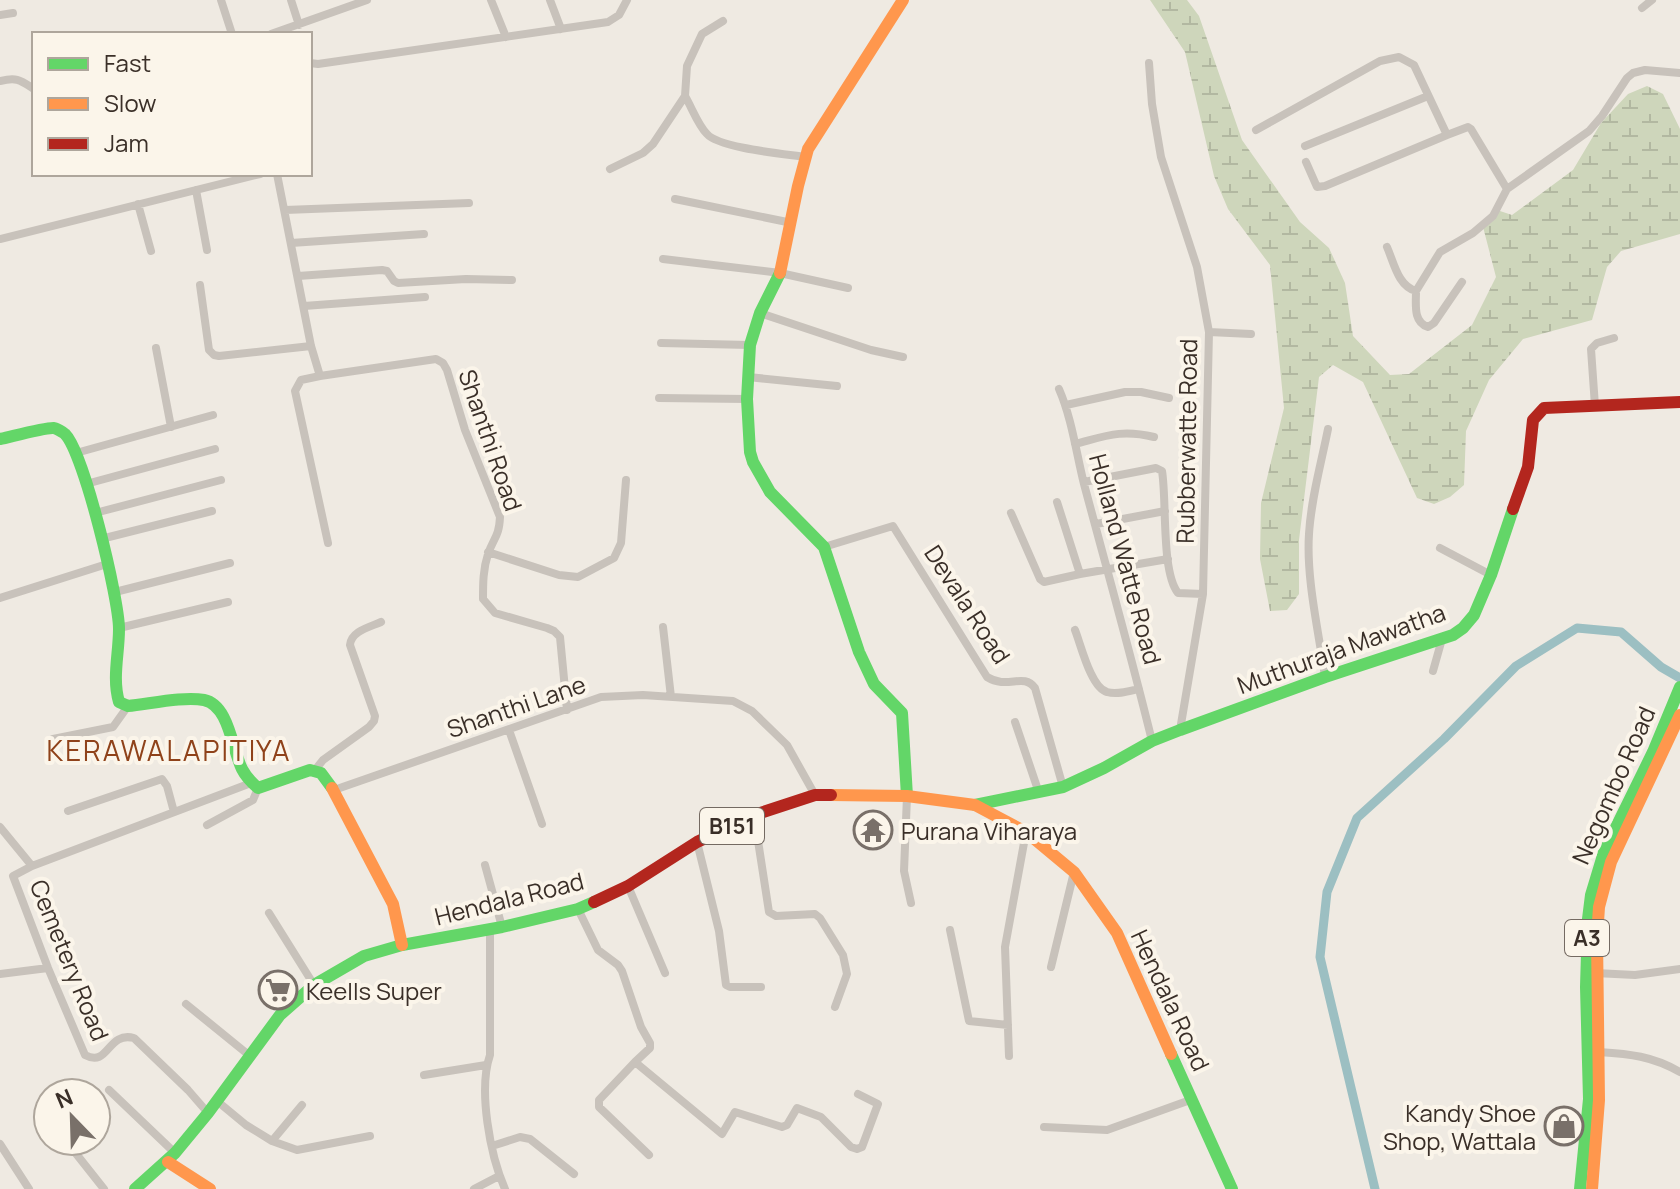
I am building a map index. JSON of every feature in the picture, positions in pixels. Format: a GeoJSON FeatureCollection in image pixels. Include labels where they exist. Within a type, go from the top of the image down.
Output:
{"type":"FeatureCollection","features":[{"type":"Feature","properties":{"kind":"main road"},"geometry":{"type":"LineString","coordinates":[[903,0],[808,149],[780,273],[760,313],[750,345],[747,399],[753,462],[770,492],[824,547],[859,652],[874,684],[902,713],[907,796]]}},
{"type":"Feature","properties":{"kind":"main road","name":"Muthuraja Mawatha"},"geometry":{"type":"LineString","coordinates":[[975,805],[1063,787],[1152,741],[1325,677],[1442,639],[1463,628],[1474,615],[1491,575],[1528,467],[1533,420],[1544,408],[1680,402]]}},
{"type":"Feature","properties":{"kind":"main road"},"geometry":{"type":"LineString","coordinates":[[0,439],[54,428],[65,433],[76,453],[115,592],[119,628],[115,688],[119,702],[128,706],[201,699],[214,704],[222,714],[244,774],[254,786],[315,770],[325,777],[393,904],[402,945]]}},
{"type":"Feature","properties":{"kind":"main road","name":"Negombo Road"},"geometry":{"type":"LineString","coordinates":[[1592,1189],[1598,1129],[1599,1052],[1588,919],[1591,895],[1601,861],[1676,710],[1680,687]]}},
{"type":"Feature","properties":{"kind":"main road","name":"Hendala Road"},"geometry":{"type":"LineString","coordinates":[[135,1189],[171,1158],[280,1015],[314,985],[364,956],[402,945],[578,909],[628,886],[697,842],[754,815],[815,795],[907,796],[975,805],[1026,832],[1074,872],[1117,933],[1232,1189]]}},
{"type":"Feature","properties":{"kind":"main road","name":"Negombo Road"},"geometry":{"type":"LineString","coordinates":[[1580,1189],[1589,1099],[1592,973]]}},
{"type":"Feature","properties":{"kind":"main road"},"geometry":{"type":"LineString","coordinates":[[171,1158],[210,1189]]}},
{"type":"Feature","properties":{"kind":"street"},"geometry":{"type":"LineString","coordinates":[[221,0],[231,32]]}},
{"type":"Feature","properties":{"kind":"street"},"geometry":{"type":"LineString","coordinates":[[291,0],[299,25]]}},
{"type":"Feature","properties":{"kind":"street"},"geometry":{"type":"LineString","coordinates":[[290,31],[367,0]]}},
{"type":"Feature","properties":{"kind":"street"},"geometry":{"type":"LineString","coordinates":[[491,0],[506,37]]}},
{"type":"Feature","properties":{"kind":"street"},"geometry":{"type":"LineString","coordinates":[[550,0],[561,29]]}},
{"type":"Feature","properties":{"kind":"street"},"geometry":{"type":"LineString","coordinates":[[312,63],[608,22],[619,15],[627,0]]}},
{"type":"Feature","properties":{"kind":"street"},"geometry":{"type":"LineString","coordinates":[[1642,8],[1652,0]]}},
{"type":"Feature","properties":{"kind":"street"},"geometry":{"type":"LineString","coordinates":[[0,15],[13,13]]}},
{"type":"Feature","properties":{"kind":"street"},"geometry":{"type":"LineString","coordinates":[[610,169],[643,153],[653,144],[685,96],[687,66],[702,34],[723,21]]}},
{"type":"Feature","properties":{"kind":"street"},"geometry":{"type":"LineString","coordinates":[[1256,130],[1380,61],[1399,57],[1414,65],[1447,135]]}},
{"type":"Feature","properties":{"kind":"street","name":"Rubberwatte Road"},"geometry":{"type":"LineString","coordinates":[[1149,63],[1161,157],[1197,267],[1209,332],[1203,594],[1180,730]]}},
{"type":"Feature","properties":{"kind":"street"},"geometry":{"type":"LineString","coordinates":[[1462,282],[1434,323],[1428,327],[1421,325],[1416,291],[1440,252],[1473,233],[1493,216],[1507,189],[1589,131],[1633,73],[1645,70],[1680,73]]}},
{"type":"Feature","properties":{"kind":"street"},"geometry":{"type":"LineString","coordinates":[[0,81],[19,79],[32,88]]}},
{"type":"Feature","properties":{"kind":"street"},"geometry":{"type":"LineString","coordinates":[[685,96],[706,134],[715,140],[749,149],[805,157]]}},
{"type":"Feature","properties":{"kind":"street"},"geometry":{"type":"LineString","coordinates":[[1305,146],[1428,96]]}},
{"type":"Feature","properties":{"kind":"street"},"geometry":{"type":"LineString","coordinates":[[1306,162],[1317,187],[1325,186],[1468,127],[1507,189]]}},
{"type":"Feature","properties":{"kind":"street"},"geometry":{"type":"LineString","coordinates":[[0,239],[252,176]]}},
{"type":"Feature","properties":{"kind":"street"},"geometry":{"type":"LineString","coordinates":[[277,176],[311,346],[320,376],[301,380],[295,391],[328,543]]}},
{"type":"Feature","properties":{"kind":"street"},"geometry":{"type":"LineString","coordinates":[[196,190],[207,250]]}},
{"type":"Feature","properties":{"kind":"street"},"geometry":{"type":"LineString","coordinates":[[675,199],[792,223]]}},
{"type":"Feature","properties":{"kind":"street"},"geometry":{"type":"LineString","coordinates":[[285,210],[469,203]]}},
{"type":"Feature","properties":{"kind":"street"},"geometry":{"type":"LineString","coordinates":[[138,204],[151,251]]}},
{"type":"Feature","properties":{"kind":"street"},"geometry":{"type":"LineString","coordinates":[[291,243],[424,234]]}},
{"type":"Feature","properties":{"kind":"street"},"geometry":{"type":"LineString","coordinates":[[1387,247],[1402,283],[1416,291]]}},
{"type":"Feature","properties":{"kind":"street"},"geometry":{"type":"LineString","coordinates":[[663,259],[780,273],[848,288]]}},
{"type":"Feature","properties":{"kind":"street"},"geometry":{"type":"LineString","coordinates":[[298,276],[382,270],[398,283],[512,280]]}},
{"type":"Feature","properties":{"kind":"street"},"geometry":{"type":"LineString","coordinates":[[200,285],[209,350],[214,355],[311,346]]}},
{"type":"Feature","properties":{"kind":"street"},"geometry":{"type":"LineString","coordinates":[[304,306],[425,297]]}},
{"type":"Feature","properties":{"kind":"street"},"geometry":{"type":"LineString","coordinates":[[760,313],[871,350],[903,357]]}},
{"type":"Feature","properties":{"kind":"street"},"geometry":{"type":"LineString","coordinates":[[1209,332],[1251,334]]}},
{"type":"Feature","properties":{"kind":"street"},"geometry":{"type":"LineString","coordinates":[[1595,406],[1591,349],[1597,343],[1614,338]]}},
{"type":"Feature","properties":{"kind":"street"},"geometry":{"type":"LineString","coordinates":[[661,343],[750,345]]}},
{"type":"Feature","properties":{"kind":"street"},"geometry":{"type":"LineString","coordinates":[[156,348],[171,427]]}},
{"type":"Feature","properties":{"kind":"street","name":"Shanthi Road"},"geometry":{"type":"LineString","coordinates":[[320,376],[436,359],[443,363],[465,430],[500,517],[499,532],[488,552],[483,576],[483,599],[495,613],[547,628],[560,637],[567,710]]}},
{"type":"Feature","properties":{"kind":"street"},"geometry":{"type":"LineString","coordinates":[[748,377],[837,386]]}},
{"type":"Feature","properties":{"kind":"street","name":"Holland Watte Road"},"geometry":{"type":"LineString","coordinates":[[1059,389],[1066,405],[1152,741]]}},
{"type":"Feature","properties":{"kind":"street"},"geometry":{"type":"LineString","coordinates":[[1066,405],[1125,392],[1169,398]]}},
{"type":"Feature","properties":{"kind":"street"},"geometry":{"type":"LineString","coordinates":[[659,398],[747,399]]}},
{"type":"Feature","properties":{"kind":"street"},"geometry":{"type":"LineString","coordinates":[[76,453],[213,415]]}},
{"type":"Feature","properties":{"kind":"street"},"geometry":{"type":"LineString","coordinates":[[1325,677],[1309,569],[1308,537],[1328,429]]}},
{"type":"Feature","properties":{"kind":"street"},"geometry":{"type":"LineString","coordinates":[[1075,444],[1130,432],[1154,437]]}},
{"type":"Feature","properties":{"kind":"street"},"geometry":{"type":"LineString","coordinates":[[86,484],[215,449]]}},
{"type":"Feature","properties":{"kind":"street"},"geometry":{"type":"LineString","coordinates":[[1084,482],[1160,469],[1163,474],[1168,559],[1173,586],[1178,593],[1203,594]]}},
{"type":"Feature","properties":{"kind":"street"},"geometry":{"type":"LineString","coordinates":[[95,513],[221,480]]}},
{"type":"Feature","properties":{"kind":"street"},"geometry":{"type":"LineString","coordinates":[[488,552],[559,575],[578,577],[614,558],[618,552],[626,480]]}},
{"type":"Feature","properties":{"kind":"street"},"geometry":{"type":"LineString","coordinates":[[1057,502],[1080,574]]}},
{"type":"Feature","properties":{"kind":"street"},"geometry":{"type":"LineString","coordinates":[[101,539],[212,511]]}},
{"type":"Feature","properties":{"kind":"street"},"geometry":{"type":"LineString","coordinates":[[1096,524],[1165,511]]}},
{"type":"Feature","properties":{"kind":"street"},"geometry":{"type":"LineString","coordinates":[[1011,513],[1044,582],[1168,559]]}},
{"type":"Feature","properties":{"kind":"street","name":"Devala Road"},"geometry":{"type":"LineString","coordinates":[[824,547],[893,526],[987,677],[1003,684],[1025,680],[1035,688],[1063,787]]}},
{"type":"Feature","properties":{"kind":"street"},"geometry":{"type":"LineString","coordinates":[[1440,548],[1491,575]]}},
{"type":"Feature","properties":{"kind":"street"},"geometry":{"type":"LineString","coordinates":[[115,592],[230,563]]}},
{"type":"Feature","properties":{"kind":"street"},"geometry":{"type":"LineString","coordinates":[[0,598],[107,564]]}},
{"type":"Feature","properties":{"kind":"street"},"geometry":{"type":"LineString","coordinates":[[119,628],[228,602]]}},
{"type":"Feature","properties":{"kind":"street"},"geometry":{"type":"LineString","coordinates":[[315,770],[323,760],[374,721],[350,640],[381,622]]}},
{"type":"Feature","properties":{"kind":"street"},"geometry":{"type":"LineString","coordinates":[[663,627],[671,697]]}},
{"type":"Feature","properties":{"kind":"street"},"geometry":{"type":"LineString","coordinates":[[1075,630],[1099,689],[1114,693],[1139,689]]}},
{"type":"Feature","properties":{"kind":"street"},"geometry":{"type":"LineString","coordinates":[[1433,671],[1442,639]]}},
{"type":"Feature","properties":{"kind":"street","name":"Shanthi Lane"},"geometry":{"type":"LineString","coordinates":[[334,790],[601,697],[643,695],[733,701],[752,711],[787,745],[815,795]]}},
{"type":"Feature","properties":{"kind":"street"},"geometry":{"type":"LineString","coordinates":[[53,739],[113,727],[128,706]]}},
{"type":"Feature","properties":{"kind":"street"},"geometry":{"type":"LineString","coordinates":[[1015,722],[1039,793]]}},
{"type":"Feature","properties":{"kind":"street"},"geometry":{"type":"LineString","coordinates":[[509,730],[542,824]]}},
{"type":"Feature","properties":{"kind":"street"},"geometry":{"type":"LineString","coordinates":[[68,811],[162,779],[174,812]]}},
{"type":"Feature","properties":{"kind":"street"},"geometry":{"type":"LineString","coordinates":[[207,825],[253,800],[254,786]]}},
{"type":"Feature","properties":{"kind":"street","name":"Cemetery Road"},"geometry":{"type":"LineString","coordinates":[[208,1113],[134,1038],[118,1038],[96,1058],[85,1055],[13,876],[174,812],[254,786]]}},
{"type":"Feature","properties":{"kind":"street"},"geometry":{"type":"LineString","coordinates":[[907,796],[904,871],[911,903]]}},
{"type":"Feature","properties":{"kind":"street"},"geometry":{"type":"LineString","coordinates":[[754,815],[769,912],[776,916],[815,914],[843,955],[847,974],[835,1007]]}},
{"type":"Feature","properties":{"kind":"street"},"geometry":{"type":"LineString","coordinates":[[0,827],[32,866]]}},
{"type":"Feature","properties":{"kind":"street"},"geometry":{"type":"LineString","coordinates":[[1009,1056],[1005,947],[1026,832]]}},
{"type":"Feature","properties":{"kind":"street"},"geometry":{"type":"LineString","coordinates":[[697,842],[719,931],[726,985],[761,987]]}},
{"type":"Feature","properties":{"kind":"street"},"geometry":{"type":"LineString","coordinates":[[485,865],[496,928],[490,1055],[486,1065],[487,1112],[499,1176],[505,1189]]}},
{"type":"Feature","properties":{"kind":"street"},"geometry":{"type":"LineString","coordinates":[[1051,967],[1074,872]]}},
{"type":"Feature","properties":{"kind":"street"},"geometry":{"type":"LineString","coordinates":[[0,878],[13,876]]}},
{"type":"Feature","properties":{"kind":"street"},"geometry":{"type":"LineString","coordinates":[[628,886],[665,973]]}},
{"type":"Feature","properties":{"kind":"street"},"geometry":{"type":"LineString","coordinates":[[578,909],[598,950],[622,971],[641,1027],[650,1043],[650,1048],[599,1100],[599,1107],[649,1155]]}},
{"type":"Feature","properties":{"kind":"street"},"geometry":{"type":"LineString","coordinates":[[269,913],[314,985]]}},
{"type":"Feature","properties":{"kind":"street"},"geometry":{"type":"LineString","coordinates":[[950,930],[969,1021],[1008,1025]]}},
{"type":"Feature","properties":{"kind":"street"},"geometry":{"type":"LineString","coordinates":[[0,974],[48,968]]}},
{"type":"Feature","properties":{"kind":"street"},"geometry":{"type":"LineString","coordinates":[[1592,973],[1635,975],[1680,969]]}},
{"type":"Feature","properties":{"kind":"street"},"geometry":{"type":"LineString","coordinates":[[186,1004],[250,1056]]}},
{"type":"Feature","properties":{"kind":"street"},"geometry":{"type":"LineString","coordinates":[[1599,1052],[1642,1056],[1680,1072]]}},
{"type":"Feature","properties":{"kind":"street"},"geometry":{"type":"LineString","coordinates":[[635,1062],[722,1134],[735,1112],[782,1127],[787,1125],[797,1108],[821,1117],[851,1147],[857,1149],[862,1147],[878,1104],[858,1094]]}},
{"type":"Feature","properties":{"kind":"street"},"geometry":{"type":"LineString","coordinates":[[424,1075],[486,1065]]}},
{"type":"Feature","properties":{"kind":"street"},"geometry":{"type":"LineString","coordinates":[[112,1093],[171,1158]]}},
{"type":"Feature","properties":{"kind":"street"},"geometry":{"type":"LineString","coordinates":[[1044,1127],[1107,1130],[1193,1099]]}},
{"type":"Feature","properties":{"kind":"street"},"geometry":{"type":"LineString","coordinates":[[217,1101],[272,1141],[297,1150],[370,1136]]}},
{"type":"Feature","properties":{"kind":"street"},"geometry":{"type":"LineString","coordinates":[[272,1141],[302,1105]]}},
{"type":"Feature","properties":{"kind":"street"},"geometry":{"type":"LineString","coordinates":[[492,1146],[520,1137],[530,1139],[574,1174]]}},
{"type":"Feature","properties":{"kind":"street"},"geometry":{"type":"LineString","coordinates":[[0,1144],[29,1189]]}},
{"type":"Feature","properties":{"kind":"street"},"geometry":{"type":"LineString","coordinates":[[79,1157],[104,1189]]}},
{"type":"Feature","properties":{"kind":"street"},"geometry":{"type":"LineString","coordinates":[[474,1189],[499,1176]]}},
{"type":"Feature","properties":{"kind":"green space"},"geometry":{"type":"Polygon","coordinates":[[[1150,0],[1187,0],[1199,16],[1242,140],[1300,222],[1329,248],[1345,283],[1353,336],[1390,375],[1409,374],[1472,325],[1496,277],[1482,223],[1494,209],[1512,215],[1573,170],[1601,123],[1628,94],[1647,86],[1663,94],[1680,129],[1680,234],[1621,251],[1607,267],[1592,320],[1523,339],[1489,380],[1466,431],[1464,485],[1450,497],[1434,504],[1417,498],[1363,382],[1333,365],[1319,377],[1299,540],[1299,594],[1287,610],[1270,611],[1260,559],[1261,503],[1284,408],[1270,265],[1228,209],[1214,176],[1185,52],[1150,0]]]}},
{"type":"Feature","properties":{"kind":"waterway"},"geometry":{"type":"LineString","coordinates":[[1375,1189],[1320,957],[1327,892],[1357,818],[1444,739],[1516,666],[1577,628],[1621,632],[1661,667],[1680,678]]}},
{"type":"Feature","properties":{"kind":"traffic: fast"},"geometry":{"type":"LineString","coordinates":[[780,273],[760,313],[750,345],[747,399],[750,452],[770,492],[824,547],[859,652],[874,684],[902,713],[907,796]]}},
{"type":"Feature","properties":{"kind":"traffic: fast"},"geometry":{"type":"LineString","coordinates":[[0,439],[54,428],[65,433],[73,447],[99,527],[113,589],[119,629],[116,675],[119,702],[128,706],[204,700],[219,710],[229,729],[242,769],[258,788],[310,770],[321,773],[332,788]]}},
{"type":"Feature","properties":{"kind":"traffic: fast"},"geometry":{"type":"LineString","coordinates":[[975,805],[1063,787],[1180,730],[1325,677],[1453,635],[1474,615],[1513,509]]}},
{"type":"Feature","properties":{"kind":"traffic: fast"},"geometry":{"type":"LineString","coordinates":[[1580,1189],[1589,1099],[1586,987],[1591,895],[1604,852],[1653,752],[1680,687]]}},
{"type":"Feature","properties":{"kind":"traffic: fast"},"geometry":{"type":"LineString","coordinates":[[135,1189],[175,1153],[280,1015],[314,985],[364,956],[402,945],[502,927],[578,909],[594,902]]}},
{"type":"Feature","properties":{"kind":"traffic: fast"},"geometry":{"type":"LineString","coordinates":[[1171,1054],[1232,1189]]}},
{"type":"Feature","properties":{"kind":"traffic: slow"},"geometry":{"type":"LineString","coordinates":[[780,273],[808,149],[903,0]]}},
{"type":"Feature","properties":{"kind":"traffic: slow"},"geometry":{"type":"LineString","coordinates":[[1592,1189],[1599,1100],[1599,907],[1611,862],[1680,715]]}},
{"type":"Feature","properties":{"kind":"traffic: slow"},"geometry":{"type":"LineString","coordinates":[[332,788],[393,904],[402,945]]}},
{"type":"Feature","properties":{"kind":"traffic: slow"},"geometry":{"type":"LineString","coordinates":[[831,795],[907,796],[975,805],[1026,832],[1074,872],[1117,933],[1171,1054]]}},
{"type":"Feature","properties":{"kind":"traffic: slow"},"geometry":{"type":"LineString","coordinates":[[168,1162],[210,1189]]}},
{"type":"Feature","properties":{"kind":"traffic: jam"},"geometry":{"type":"LineString","coordinates":[[1513,509],[1528,467],[1533,420],[1544,408],[1680,402]]}},
{"type":"Feature","properties":{"kind":"traffic: jam"},"geometry":{"type":"LineString","coordinates":[[594,902],[628,886],[697,842],[754,815],[815,795],[831,795]]}},
{"type":"Feature","properties":{"kind":"place","name":"Purana Viharaya"},"geometry":{"type":"Point","coordinates":[873,830]}},
{"type":"Feature","properties":{"kind":"place","name":"Keells Super"},"geometry":{"type":"Point","coordinates":[278,990]}},
{"type":"Feature","properties":{"kind":"place","name":"Kandy Shoe Shop, Wattala"},"geometry":{"type":"Point","coordinates":[1564,1126]}},
{"type":"Feature","properties":{"kind":"district","name":"KERAWALAPITIYA"},"geometry":{"type":"Point","coordinates":[169,750]}}]}
